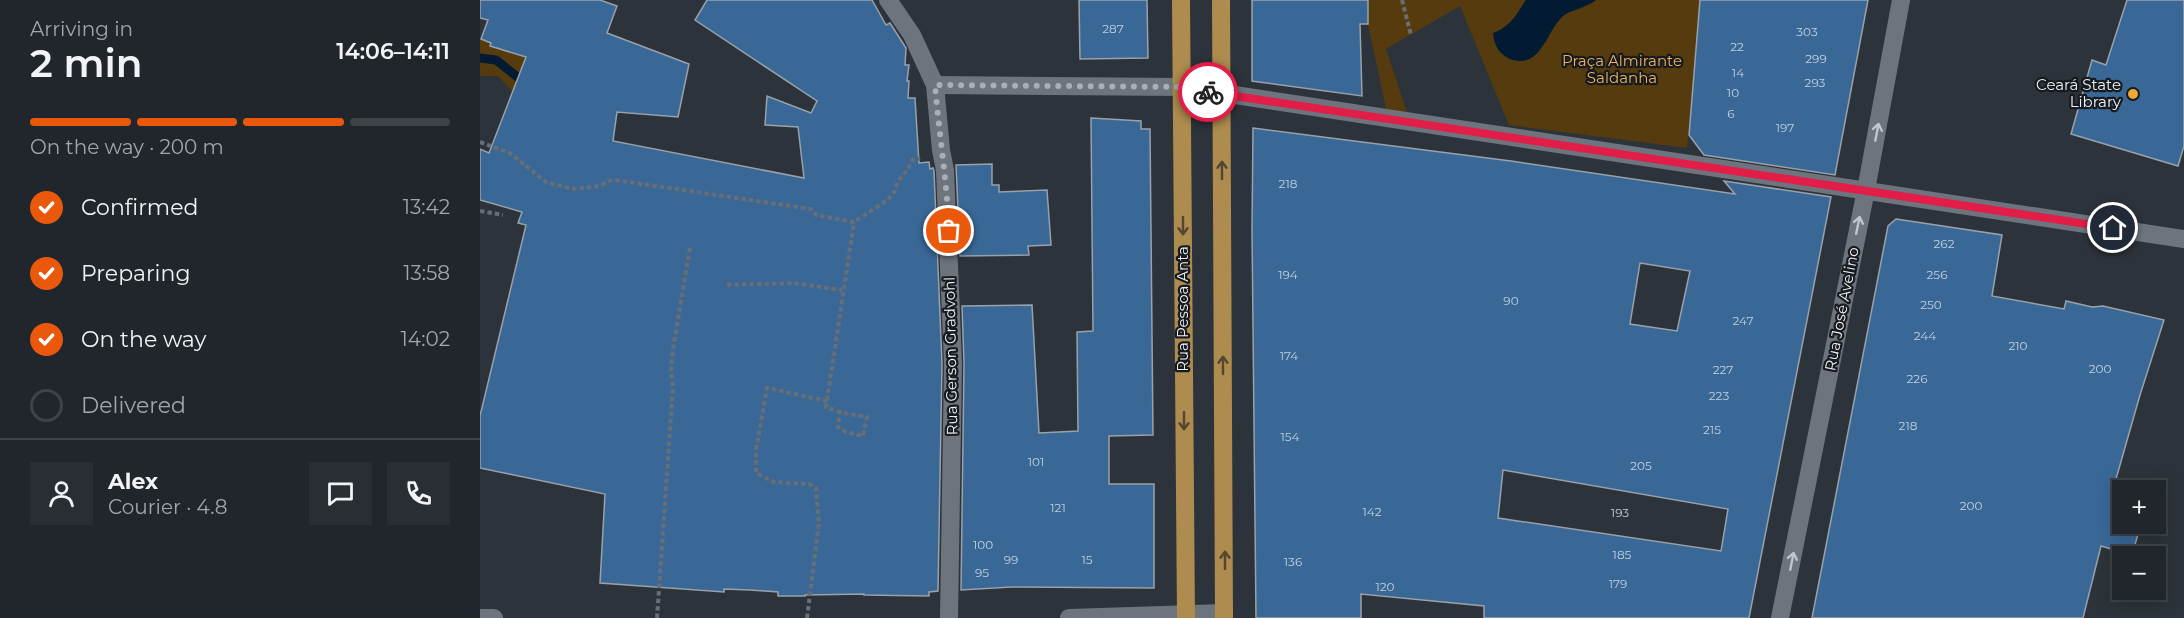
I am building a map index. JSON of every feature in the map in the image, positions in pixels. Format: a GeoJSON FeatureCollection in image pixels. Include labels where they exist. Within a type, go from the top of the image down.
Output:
{"type":"FeatureCollection","features":[{"type":"Feature","properties":{"kind":"main road","name":"Rua Pessoa Anta"},"geometry":{"type":"LineString","coordinates":[[1181,0],[1186,616]]}},
{"type":"Feature","properties":{"kind":"main road"},"geometry":{"type":"LineString","coordinates":[[1221,0],[1224,615]]}},
{"type":"Feature","properties":{"kind":"street","name":"Rua Gerson Gradvohl"},"geometry":{"type":"LineString","coordinates":[[888,0],[912,35],[935,85],[945,170],[953,363],[948,618]]}},
{"type":"Feature","properties":{"kind":"street","name":"Rua José Avelino"},"geometry":{"type":"LineString","coordinates":[[1780,618],[1866,190],[1901,0]]}},
{"type":"Feature","properties":{"kind":"street"},"geometry":{"type":"LineString","coordinates":[[935,85],[1182,87],[2184,239]]}},
{"type":"Feature","properties":{"kind":"street"},"geometry":{"type":"LineString","coordinates":[[1070,618],[1224,615]]}},
{"type":"Feature","properties":{"kind":"street"},"geometry":{"type":"LineString","coordinates":[[480,618],[494,618]]}},
{"type":"Feature","properties":{"kind":"path"},"geometry":{"type":"LineString","coordinates":[[1402,0],[1411,35]]}},
{"type":"Feature","properties":{"kind":"path"},"geometry":{"type":"LineString","coordinates":[[480,142],[510,153],[546,182],[574,189],[600,186],[608,180],[615,180],[811,209],[816,215],[854,222]]}},
{"type":"Feature","properties":{"kind":"path"},"geometry":{"type":"LineString","coordinates":[[840,410],[838,427],[846,432],[863,436],[867,417],[843,413],[840,410],[826,408],[854,222],[875,207],[882,205],[894,193],[897,181],[907,173],[912,160],[941,150]]}},
{"type":"Feature","properties":{"kind":"path"},"geometry":{"type":"LineString","coordinates":[[480,211],[503,215]]}},
{"type":"Feature","properties":{"kind":"path"},"geometry":{"type":"LineString","coordinates":[[657,618],[673,387],[671,369],[690,248]]}},
{"type":"Feature","properties":{"kind":"path"},"geometry":{"type":"LineString","coordinates":[[727,285],[793,283],[842,290]]}},
{"type":"Feature","properties":{"kind":"path"},"geometry":{"type":"LineString","coordinates":[[807,618],[819,523],[816,488],[809,484],[774,482],[756,473],[758,455],[756,450],[767,388],[827,401]]}},
{"type":"Feature","properties":{"kind":"green space","name":"Praça Almirante Saldanha"},"geometry":{"type":"Polygon","coordinates":[[[1368,0],[1526,0],[1517,16],[1502,30],[1545,43],[1549,34],[1566,13],[1580,9],[1596,0],[1700,0],[1687,148],[1509,125],[1460,6],[1386,49],[1407,112],[1386,109],[1368,24],[1368,0]]]}},
{"type":"Feature","properties":{"kind":"green space"},"geometry":{"type":"Polygon","coordinates":[[[480,38],[525,57],[530,82],[517,96],[498,76],[480,76],[480,38]]]}},
{"type":"Feature","properties":{"kind":"water"},"geometry":{"type":"Polygon","coordinates":[[[1526,0],[1596,0],[1562,17],[1542,48],[1529,59],[1520,61],[1510,59],[1500,52],[1493,33],[1509,23],[1526,0]]]}},
{"type":"Feature","properties":{"kind":"building"},"geometry":{"type":"Polygon","coordinates":[[[480,0],[600,0],[617,6],[607,33],[689,64],[678,117],[617,112],[613,141],[804,178],[798,127],[765,125],[767,96],[811,113],[817,101],[695,20],[707,0],[872,0],[886,25],[890,23],[906,48],[905,65],[909,65],[908,98],[915,98],[919,163],[929,162],[930,169],[933,168],[934,171],[942,363],[938,591],[929,592],[929,596],[864,594],[778,596],[778,592],[724,589],[724,592],[600,583],[605,494],[480,468],[480,416],[526,225],[518,223],[522,212],[480,200],[480,149],[489,153],[526,57],[490,46],[491,43],[481,39],[488,20],[480,18],[480,0]]]}},
{"type":"Feature","properties":{"kind":"building"},"geometry":{"type":"Polygon","coordinates":[[[1079,0],[1147,0],[1148,58],[1080,59],[1079,0]]]}},
{"type":"Feature","properties":{"kind":"building"},"geometry":{"type":"Polygon","coordinates":[[[1252,0],[1368,0],[1368,24],[1360,24],[1362,96],[1252,81],[1252,0]]]}},
{"type":"Feature","properties":{"kind":"building"},"geometry":{"type":"Polygon","coordinates":[[[1700,0],[1868,0],[1835,175],[1704,155],[1689,135],[1700,0]]]}},
{"type":"Feature","properties":{"kind":"building","name":"Ceará State Library"},"geometry":{"type":"Polygon","coordinates":[[[2127,0],[2184,0],[2184,146],[2178,166],[2071,134],[2092,60],[2106,65],[2127,0]]]}},
{"type":"Feature","properties":{"kind":"building"},"geometry":{"type":"Polygon","coordinates":[[[1091,118],[1141,121],[1141,129],[1150,129],[1153,435],[1109,436],[1109,484],[1154,484],[1154,588],[1012,587],[961,590],[964,363],[962,306],[1032,305],[1039,433],[1078,431],[1077,332],[1093,331],[1091,118]]]}},
{"type":"Feature","properties":{"kind":"building"},"geometry":{"type":"Polygon","coordinates":[[[1253,128],[1511,161],[1735,194],[1724,181],[1831,197],[1749,618],[1484,618],[1484,606],[1361,594],[1361,618],[1256,618],[1253,128]],[[1640,263],[1630,324],[1677,331],[1690,271],[1640,263]],[[1503,470],[1498,518],[1721,551],[1728,509],[1503,470]]]}},
{"type":"Feature","properties":{"kind":"building"},"geometry":{"type":"Polygon","coordinates":[[[992,164],[992,185],[999,185],[999,192],[1047,190],[1051,245],[1028,246],[1029,255],[960,256],[956,165],[992,164]]]}},
{"type":"Feature","properties":{"kind":"building"},"geometry":{"type":"Polygon","coordinates":[[[1896,219],[2002,235],[1992,296],[2064,309],[2066,301],[2092,307],[2103,306],[2164,320],[2116,480],[2112,480],[2112,534],[2138,534],[2135,546],[2112,546],[2112,549],[2101,546],[2083,618],[1812,618],[1888,226],[1896,219]]]}},
{"type":"Feature","properties":{"kind":"waterway"},"geometry":{"type":"LineString","coordinates":[[480,58],[496,60],[525,83]]}},
{"type":"Feature","properties":{"kind":"way so far"},"geometry":{"type":"LineString","coordinates":[[949,231],[945,170],[935,85],[1182,87],[1208,92]]}},
{"type":"Feature","properties":{"kind":"place","name":"Ceará State Library"},"geometry":{"type":"Point","coordinates":[2133,94]}},
{"type":"Feature","properties":{"kind":"route"},"geometry":{"type":"LineString","coordinates":[[1208,92],[2113,228]]}}]}
